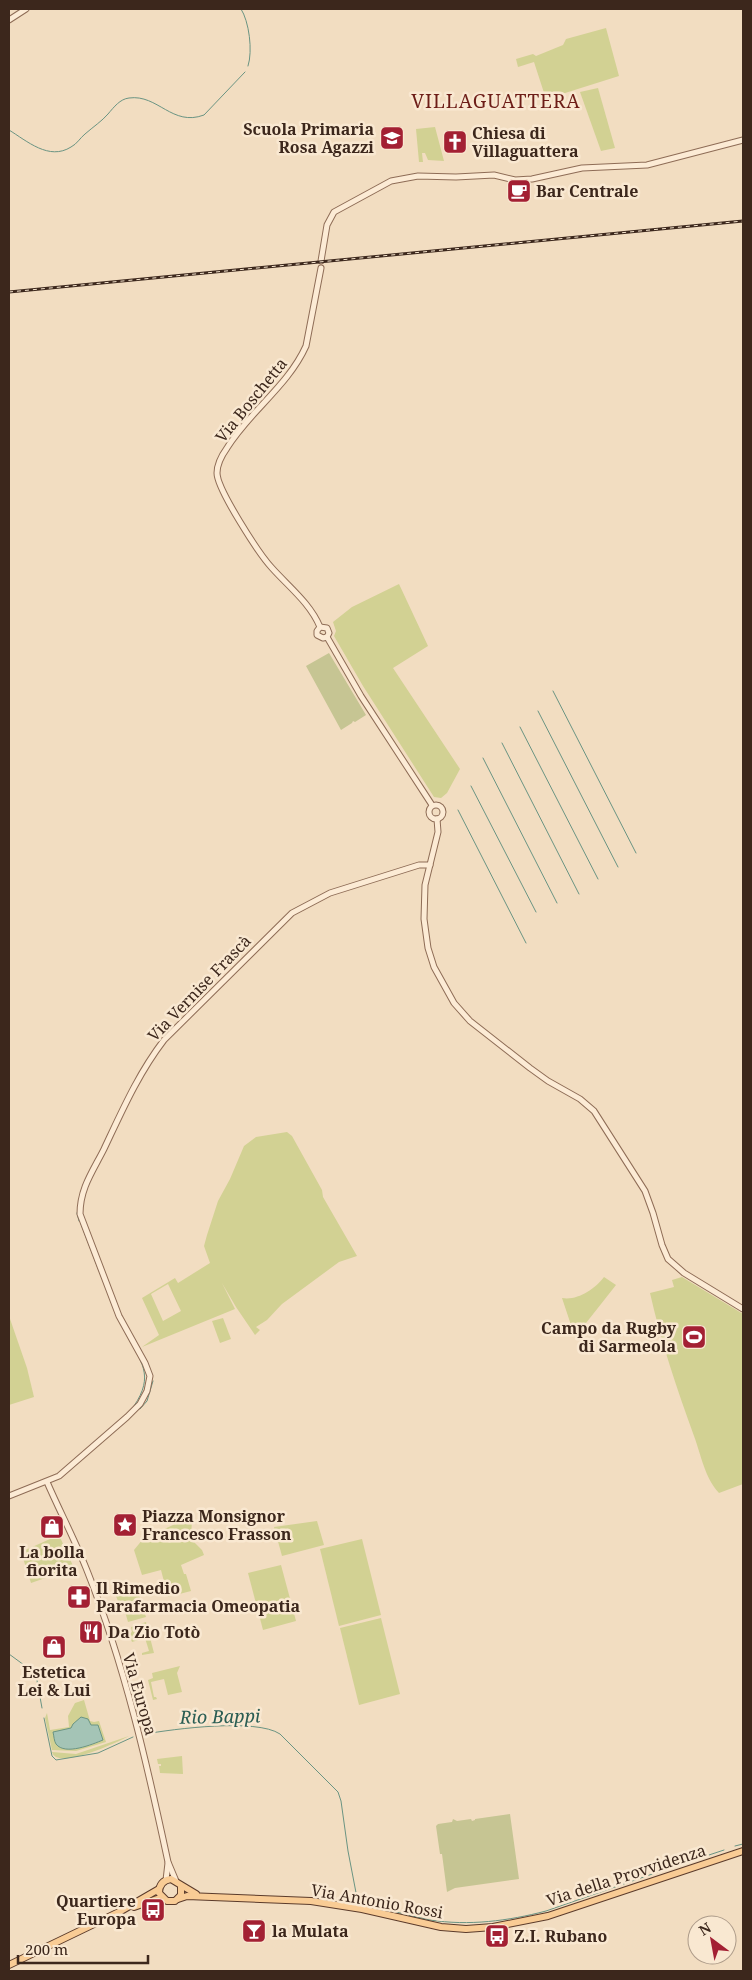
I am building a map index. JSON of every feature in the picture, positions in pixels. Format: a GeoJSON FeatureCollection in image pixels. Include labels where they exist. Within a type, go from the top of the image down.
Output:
{"type":"FeatureCollection","features":[{"type":"Feature","properties":{"kind":"main road","name":"Via della Provvidenza"},"geometry":{"type":"LineString","coordinates":[[517,1924],[557,1913],[743,1851]]}},
{"type":"Feature","properties":{"kind":"main road","name":"Via Antonio Rossi"},"geometry":{"type":"LineString","coordinates":[[9,1965],[120,1911],[159,1889],[166,1880]]}},
{"type":"Feature","properties":{"kind":"main road"},"geometry":{"type":"LineString","coordinates":[[166,1880],[176,1881]]}},
{"type":"Feature","properties":{"kind":"main road","name":"Via Antonio Rossi"},"geometry":{"type":"LineString","coordinates":[[176,1881],[181,1887],[202,1896]]}},
{"type":"Feature","properties":{"kind":"main road"},"geometry":{"type":"LineString","coordinates":[[178,1898],[182,1891],[181,1887]]}},
{"type":"Feature","properties":{"kind":"main road"},"geometry":{"type":"LineString","coordinates":[[159,1889],[160,1897],[163,1899]]}},
{"type":"Feature","properties":{"kind":"main road","name":"Via Antonio Rossi"},"geometry":{"type":"LineString","coordinates":[[120,1911],[146,1902],[163,1899],[171,1902],[187,1896],[202,1896],[311,1902],[362,1909],[450,1928],[493,1928],[517,1924]]}},
{"type":"Feature","properties":{"kind":"street"},"geometry":{"type":"LineString","coordinates":[[9,20],[26,9]]}},
{"type":"Feature","properties":{"kind":"street"},"geometry":{"type":"LineString","coordinates":[[321,261],[327,225],[334,212],[385,184],[403,178],[418,176],[456,178],[494,175],[515,180],[532,179],[582,168],[647,165],[697,154],[742,140]]}},
{"type":"Feature","properties":{"kind":"street","name":"Via Boschetta"},"geometry":{"type":"LineString","coordinates":[[320,626],[305,603],[260,554],[220,486],[217,472],[221,459],[236,434],[293,370],[301,358],[306,346],[321,268]]}},
{"type":"Feature","properties":{"kind":"street"},"geometry":{"type":"LineString","coordinates":[[327,637],[323,638],[317,635],[320,626],[329,630],[327,637],[361,696],[432,805]]}},
{"type":"Feature","properties":{"kind":"street"},"geometry":{"type":"LineString","coordinates":[[432,805],[438,805],[442,809],[442,815],[437,819]]}},
{"type":"Feature","properties":{"kind":"street"},"geometry":{"type":"LineString","coordinates":[[432,805],[429,809],[429,814],[432,818],[437,819]]}},
{"type":"Feature","properties":{"kind":"street"},"geometry":{"type":"LineString","coordinates":[[437,819],[438,832],[424,896],[425,933],[434,967],[454,1003],[470,1021],[530,1068],[548,1081],[580,1099],[594,1111],[645,1191],[668,1258],[678,1269],[692,1279],[743,1309]]}},
{"type":"Feature","properties":{"kind":"street","name":"Via Vernise Frascà"},"geometry":{"type":"LineString","coordinates":[[9,1496],[59,1476],[127,1417],[140,1404],[147,1391],[150,1376],[145,1363],[119,1316],[80,1214],[80,1202],[87,1179],[103,1150],[132,1087],[147,1061],[164,1040],[292,913],[330,894],[418,865],[430,865]]}},
{"type":"Feature","properties":{"kind":"street","name":"Via Europa"},"geometry":{"type":"LineString","coordinates":[[47,1482],[90,1579],[120,1666],[139,1734],[168,1862],[176,1881]]}},
{"type":"Feature","properties":{"kind":"street","name":"Via Europa"},"geometry":{"type":"LineString","coordinates":[[166,1880],[168,1862]]}},
{"type":"Feature","properties":{"kind":"shaded area"},"geometry":{"type":"Polygon","coordinates":[[[606,28],[619,76],[546,99],[534,62],[518,67],[516,59],[533,54],[536,56],[563,45],[566,39],[606,28]]]}},
{"type":"Feature","properties":{"kind":"shaded area"},"geometry":{"type":"Polygon","coordinates":[[[598,88],[615,148],[601,151],[580,92],[598,88]]]}},
{"type":"Feature","properties":{"kind":"shaded area"},"geometry":{"type":"Polygon","coordinates":[[[435,127],[444,161],[428,160],[425,153],[422,153],[423,162],[419,162],[416,129],[435,127]]]}},
{"type":"Feature","properties":{"kind":"shaded area"},"geometry":{"type":"Polygon","coordinates":[[[399,584],[428,646],[393,668],[460,769],[447,793],[441,798],[434,797],[363,686],[334,636],[336,631],[333,622],[352,607],[399,584]]]}},
{"type":"Feature","properties":{"kind":"shaded area"},"geometry":{"type":"Polygon","coordinates":[[[329,653],[366,715],[355,722],[353,721],[341,730],[306,666],[329,653]]]}},
{"type":"Feature","properties":{"kind":"shaded area"},"geometry":{"type":"Polygon","coordinates":[[[287,1132],[292,1136],[322,1190],[323,1197],[357,1256],[339,1262],[282,1304],[267,1320],[256,1327],[260,1330],[255,1335],[222,1283],[235,1309],[142,1347],[159,1335],[142,1298],[175,1278],[178,1283],[210,1263],[204,1246],[218,1201],[244,1146],[256,1137],[287,1132]],[[168,1284],[151,1294],[163,1321],[181,1311],[168,1284]]]}},
{"type":"Feature","properties":{"kind":"shaded area"},"geometry":{"type":"Polygon","coordinates":[[[604,1277],[616,1285],[575,1337],[562,1298],[580,1296],[596,1286],[604,1277]]]}},
{"type":"Feature","properties":{"kind":"shaded area"},"geometry":{"type":"Polygon","coordinates":[[[682,1277],[743,1314],[743,1484],[719,1493],[710,1480],[704,1466],[670,1365],[650,1293],[674,1287],[672,1280],[682,1277]]]}},
{"type":"Feature","properties":{"kind":"shaded area"},"geometry":{"type":"Polygon","coordinates":[[[9,1316],[27,1368],[34,1397],[9,1405],[9,1316]]]}},
{"type":"Feature","properties":{"kind":"shaded area"},"geometry":{"type":"Polygon","coordinates":[[[223,1318],[231,1339],[220,1343],[212,1321],[223,1318]]]}},
{"type":"Feature","properties":{"kind":"shaded area"},"geometry":{"type":"Polygon","coordinates":[[[188,1518],[192,1519],[191,1539],[202,1550],[204,1555],[181,1565],[191,1591],[168,1597],[161,1570],[142,1575],[134,1550],[143,1539],[188,1518]]]}},
{"type":"Feature","properties":{"kind":"shaded area"},"geometry":{"type":"Polygon","coordinates":[[[317,1521],[324,1545],[282,1556],[274,1527],[317,1521]]]}},
{"type":"Feature","properties":{"kind":"shaded area"},"geometry":{"type":"Polygon","coordinates":[[[59,1535],[74,1568],[31,1583],[21,1552],[59,1535]]]}},
{"type":"Feature","properties":{"kind":"shaded area"},"geometry":{"type":"Polygon","coordinates":[[[362,1539],[381,1615],[339,1626],[320,1549],[362,1539]]]}},
{"type":"Feature","properties":{"kind":"shaded area"},"geometry":{"type":"Polygon","coordinates":[[[281,1565],[296,1621],[263,1630],[248,1573],[281,1565]]]}},
{"type":"Feature","properties":{"kind":"shaded area"},"geometry":{"type":"Polygon","coordinates":[[[137,1589],[146,1617],[128,1622],[124,1608],[121,1609],[116,1596],[137,1589]]]}},
{"type":"Feature","properties":{"kind":"shaded area"},"geometry":{"type":"Polygon","coordinates":[[[381,1618],[400,1694],[359,1705],[340,1628],[381,1618]]]}},
{"type":"Feature","properties":{"kind":"shaded area"},"geometry":{"type":"Polygon","coordinates":[[[146,1622],[154,1653],[142,1655],[142,1653],[149,1651],[145,1638],[132,1642],[129,1634],[132,1632],[131,1627],[146,1622]]]}},
{"type":"Feature","properties":{"kind":"shaded area"},"geometry":{"type":"Polygon","coordinates":[[[180,1666],[177,1673],[182,1692],[168,1695],[164,1679],[151,1682],[154,1697],[157,1699],[153,1700],[148,1680],[153,1678],[152,1673],[180,1666]]]}},
{"type":"Feature","properties":{"kind":"shaded area"},"geometry":{"type":"Polygon","coordinates":[[[84,1700],[90,1721],[99,1721],[106,1742],[76,1751],[52,1750],[45,1718],[47,1713],[50,1730],[69,1727],[68,1716],[75,1703],[84,1700]]]}},
{"type":"Feature","properties":{"kind":"shaded area"},"geometry":{"type":"Polygon","coordinates":[[[81,1717],[88,1719],[91,1725],[98,1725],[103,1740],[72,1749],[66,1749],[56,1744],[53,1732],[71,1728],[81,1717]]]}},
{"type":"Feature","properties":{"kind":"shaded area"},"geometry":{"type":"Polygon","coordinates":[[[129,1736],[101,1749],[76,1757],[56,1757],[52,1752],[76,1754],[129,1736]]]}},
{"type":"Feature","properties":{"kind":"shaded area"},"geometry":{"type":"Polygon","coordinates":[[[182,1756],[183,1774],[160,1773],[159,1766],[161,1764],[158,1764],[157,1759],[182,1756]]]}},
{"type":"Feature","properties":{"kind":"shaded area"},"geometry":{"type":"Polygon","coordinates":[[[510,1814],[519,1879],[455,1888],[447,1892],[436,1826],[452,1822],[453,1819],[457,1821],[471,1819],[472,1821],[510,1814]]]}},
{"type":"Feature","properties":{"kind":"waterway"},"geometry":{"type":"LineString","coordinates":[[241,9],[249,36],[250,52],[248,66]]}},
{"type":"Feature","properties":{"kind":"waterway"},"geometry":{"type":"LineString","coordinates":[[9,130],[46,151],[63,151],[75,144],[117,104],[129,98],[139,98],[148,101],[183,117],[193,118],[204,115],[245,72]]}},
{"type":"Feature","properties":{"kind":"waterway"},"geometry":{"type":"LineString","coordinates":[[553,691],[636,853]]}},
{"type":"Feature","properties":{"kind":"waterway"},"geometry":{"type":"LineString","coordinates":[[538,711],[618,867]]}},
{"type":"Feature","properties":{"kind":"waterway"},"geometry":{"type":"LineString","coordinates":[[520,727],[598,879]]}},
{"type":"Feature","properties":{"kind":"waterway"},"geometry":{"type":"LineString","coordinates":[[502,743],[579,894]]}},
{"type":"Feature","properties":{"kind":"waterway"},"geometry":{"type":"LineString","coordinates":[[483,758],[557,903]]}},
{"type":"Feature","properties":{"kind":"waterway"},"geometry":{"type":"LineString","coordinates":[[471,786],[536,912]]}},
{"type":"Feature","properties":{"kind":"waterway"},"geometry":{"type":"LineString","coordinates":[[458,810],[526,943]]}},
{"type":"Feature","properties":{"kind":"waterway"},"geometry":{"type":"LineString","coordinates":[[77,1213],[79,1221]]}},
{"type":"Feature","properties":{"kind":"waterway"},"geometry":{"type":"LineString","coordinates":[[81,1224],[99,1271]]}},
{"type":"Feature","properties":{"kind":"waterway"},"geometry":{"type":"LineString","coordinates":[[126,1334],[141,1361],[145,1377],[144,1386],[134,1406]]}},
{"type":"Feature","properties":{"kind":"waterway"},"geometry":{"type":"LineString","coordinates":[[140,1409],[147,1401],[153,1381]]}},
{"type":"Feature","properties":{"kind":"waterway","name":"Rio Bappi"},"geometry":{"type":"LineString","coordinates":[[9,1654],[24,1665]]}},
{"type":"Feature","properties":{"kind":"waterway","name":"Rio Bappi"},"geometry":{"type":"LineString","coordinates":[[36,1675],[42,1708]]}},
{"type":"Feature","properties":{"kind":"waterway","name":"Rio Bappi"},"geometry":{"type":"LineString","coordinates":[[44,1718],[52,1756],[56,1760],[98,1753],[133,1737]]}},
{"type":"Feature","properties":{"kind":"waterway","name":"Rio Bappi"},"geometry":{"type":"LineString","coordinates":[[145,1734],[214,1726],[253,1727],[268,1729],[280,1734],[338,1792],[358,1903],[412,1916],[459,1923],[517,1917],[546,1911],[684,1863]]}},
{"type":"Feature","properties":{"kind":"waterway"},"geometry":{"type":"LineString","coordinates":[[735,1846],[743,1844]]}},
{"type":"Feature","properties":{"kind":"waterway"},"geometry":{"type":"LineString","coordinates":[[694,1860],[724,1850]]}},
{"type":"Feature","properties":{"kind":"railway"},"geometry":{"type":"LineString","coordinates":[[9,292],[743,221]]}},
{"type":"Feature","properties":{"kind":"place","name":"Scuola Primaria Rosa Agazzi"},"geometry":{"type":"Point","coordinates":[392,138]}},
{"type":"Feature","properties":{"kind":"place","name":"Chiesa di Villaguattera"},"geometry":{"type":"Point","coordinates":[455,142]}},
{"type":"Feature","properties":{"kind":"place","name":"Bar Centrale"},"geometry":{"type":"Point","coordinates":[519,191]}},
{"type":"Feature","properties":{"kind":"place","name":"Campo da Rugby di Sarmeola"},"geometry":{"type":"Point","coordinates":[694,1337]}},
{"type":"Feature","properties":{"kind":"place","name":"Piazza Monsignor Francesco Frasson"},"geometry":{"type":"Point","coordinates":[125,1525]}},
{"type":"Feature","properties":{"kind":"place","name":"La bolla fiorita"},"geometry":{"type":"Point","coordinates":[52,1527]}},
{"type":"Feature","properties":{"kind":"place","name":"Il Rimedio Parafarmacia Omeopatia"},"geometry":{"type":"Point","coordinates":[79,1597]}},
{"type":"Feature","properties":{"kind":"place","name":"Da Zio Totò"},"geometry":{"type":"Point","coordinates":[91,1632]}},
{"type":"Feature","properties":{"kind":"place","name":"Estetica Lei & Lui"},"geometry":{"type":"Point","coordinates":[54,1647]}},
{"type":"Feature","properties":{"kind":"place","name":"Quartiere Europa"},"geometry":{"type":"Point","coordinates":[153,1910]}},
{"type":"Feature","properties":{"kind":"place","name":"la Mulata"},"geometry":{"type":"Point","coordinates":[254,1931]}},
{"type":"Feature","properties":{"kind":"place","name":"Z.I. Rubano"},"geometry":{"type":"Point","coordinates":[497,1936]}},
{"type":"Feature","properties":{"kind":"district","name":"VILLAGUATTERA"},"geometry":{"type":"Point","coordinates":[496,101]}}]}
